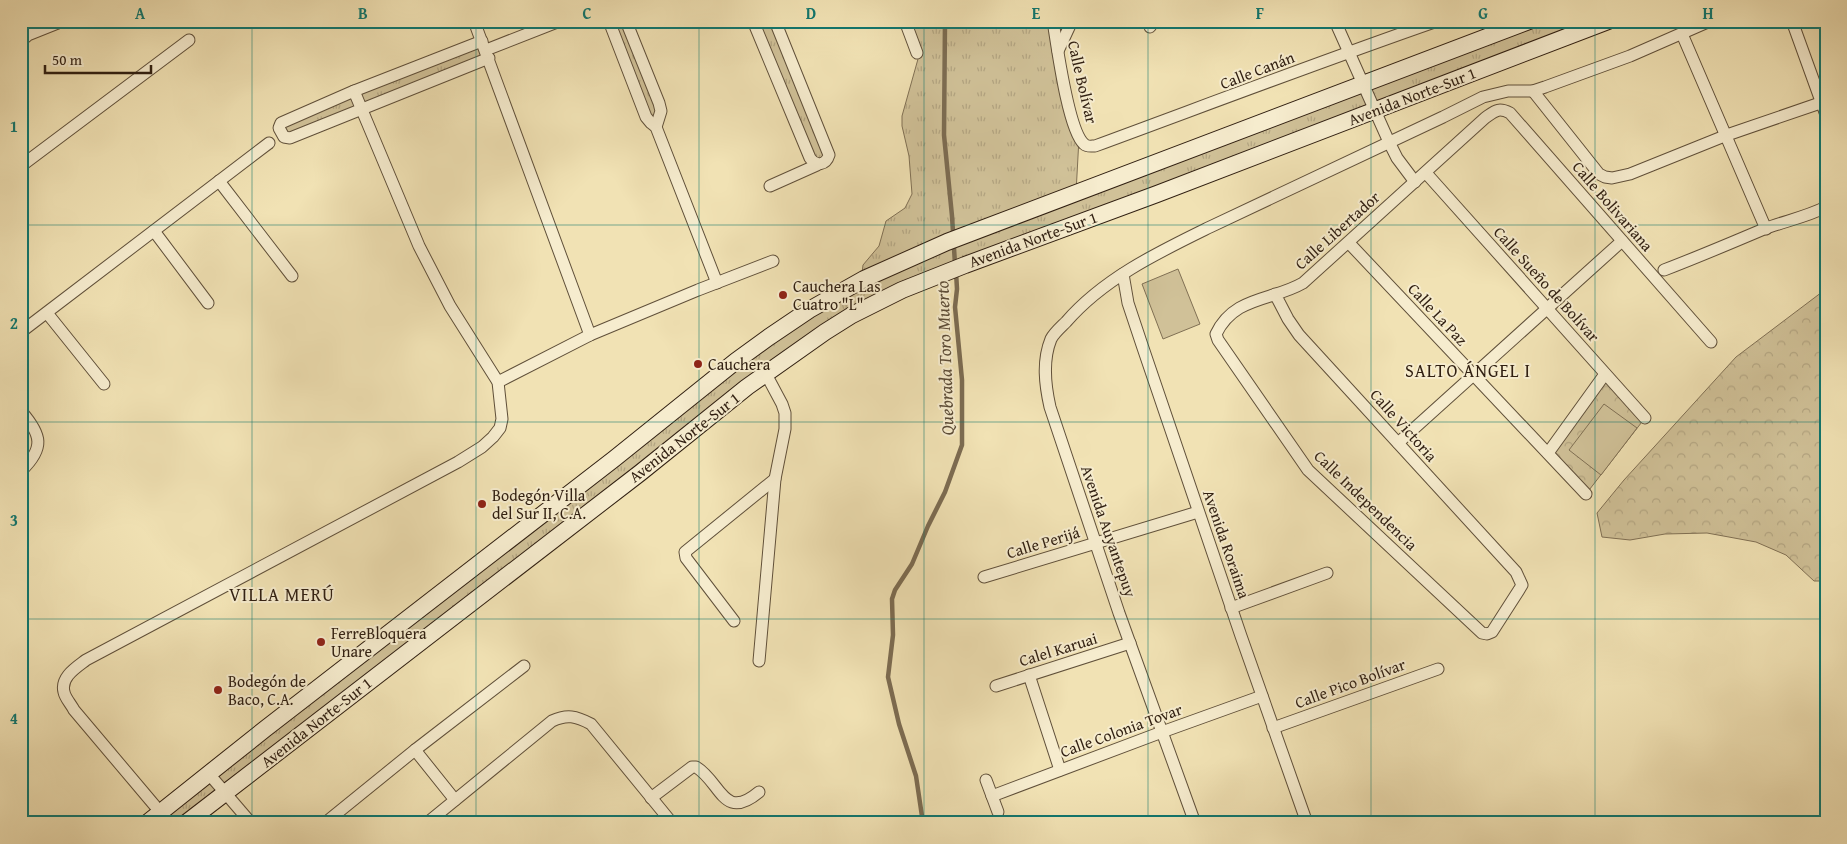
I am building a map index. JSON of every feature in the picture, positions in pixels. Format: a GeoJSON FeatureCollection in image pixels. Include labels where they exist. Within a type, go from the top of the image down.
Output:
{"type":"FeatureCollection","features":[{"type":"Feature","properties":{"kind":"main road","name":"Avenida Norte-Sur 1"},"geometry":{"type":"LineString","coordinates":[[147,823],[762,341],[836,294],[885,268],[919,253],[1529,21]]}},
{"type":"Feature","properties":{"kind":"main road","name":"Avenida Norte-Sur 1"},"geometry":{"type":"LineString","coordinates":[[186,823],[766,374],[852,315],[928,279],[992,254],[1157,194],[1608,21]]}},
{"type":"Feature","properties":{"kind":"street"},"geometry":{"type":"LineString","coordinates":[[21,41],[28,34],[63,21]]}},
{"type":"Feature","properties":{"kind":"street"},"geometry":{"type":"LineString","coordinates":[[474,21],[590,335]]}},
{"type":"Feature","properties":{"kind":"street"},"geometry":{"type":"LineString","coordinates":[[485,50],[361,109],[290,138],[284,137],[279,128],[281,123],[354,92],[485,50],[560,21]]}},
{"type":"Feature","properties":{"kind":"street"},"geometry":{"type":"LineString","coordinates":[[609,21],[646,117],[656,127],[717,283]]}},
{"type":"Feature","properties":{"kind":"street"},"geometry":{"type":"LineString","coordinates":[[626,21],[659,103],[661,112],[656,127]]}},
{"type":"Feature","properties":{"kind":"street"},"geometry":{"type":"LineString","coordinates":[[754,21],[810,158],[817,165]]}},
{"type":"Feature","properties":{"kind":"street"},"geometry":{"type":"LineString","coordinates":[[770,186],[827,160],[829,155],[775,21]]}},
{"type":"Feature","properties":{"kind":"street"},"geometry":{"type":"LineString","coordinates":[[905,21],[917,53]]}},
{"type":"Feature","properties":{"kind":"street","name":"Calle Bolívar"},"geometry":{"type":"LineString","coordinates":[[1053,21],[1072,121],[1079,138],[1088,147]]}},
{"type":"Feature","properties":{"kind":"street"},"geometry":{"type":"LineString","coordinates":[[1058,50],[1072,21]]}},
{"type":"Feature","properties":{"kind":"street"},"geometry":{"type":"LineString","coordinates":[[1334,21],[1388,142],[1415,182]]}},
{"type":"Feature","properties":{"kind":"street","name":"Calle Canán"},"geometry":{"type":"LineString","coordinates":[[1088,147],[1219,101],[1349,52],[1413,25],[1437,21]]}},
{"type":"Feature","properties":{"kind":"street","name":"Avenida Auyantepuy"},"geometry":{"type":"LineString","coordinates":[[1195,823],[1130,643],[1050,407],[1046,388],[1045,368],[1047,352],[1052,337],[1090,298],[1123,274],[1174,244],[1388,142],[1443,118],[1483,96],[1508,91],[1533,91],[1630,56],[1710,21]]}},
{"type":"Feature","properties":{"kind":"street"},"geometry":{"type":"LineString","coordinates":[[1792,21],[1823,102],[1826,115]]}},
{"type":"Feature","properties":{"kind":"street"},"geometry":{"type":"LineString","coordinates":[[1682,34],[1766,229]]}},
{"type":"Feature","properties":{"kind":"street"},"geometry":{"type":"LineString","coordinates":[[21,166],[189,40]]}},
{"type":"Feature","properties":{"kind":"street"},"geometry":{"type":"LineString","coordinates":[[768,56],[786,48]]}},
{"type":"Feature","properties":{"kind":"street"},"geometry":{"type":"LineString","coordinates":[[1533,91],[1599,174],[1612,178],[1630,174],[1727,135],[1823,102]]}},
{"type":"Feature","properties":{"kind":"street"},"geometry":{"type":"LineString","coordinates":[[161,813],[74,710],[64,692],[64,683],[69,674],[86,660],[458,462],[482,447],[494,437],[500,428],[502,419],[498,382],[450,306],[419,246],[354,92]]}},
{"type":"Feature","properties":{"kind":"street","name":"Calle Bolivariana"},"geometry":{"type":"LineString","coordinates":[[1485,118],[1494,111],[1503,110],[1510,113],[1711,342]]}},
{"type":"Feature","properties":{"kind":"street","name":"Calle Libertador"},"geometry":{"type":"LineString","coordinates":[[1226,351],[1216,334],[1221,325],[1238,308],[1249,302],[1290,291],[1303,283],[1485,118]]}},
{"type":"Feature","properties":{"kind":"street"},"geometry":{"type":"LineString","coordinates":[[21,332],[268,143]]}},
{"type":"Feature","properties":{"kind":"street","name":"Calle Sueño de Bolívar"},"geometry":{"type":"LineString","coordinates":[[1426,173],[1645,418]]}},
{"type":"Feature","properties":{"kind":"street"},"geometry":{"type":"LineString","coordinates":[[219,181],[292,276]]}},
{"type":"Feature","properties":{"kind":"street"},"geometry":{"type":"LineString","coordinates":[[1664,270],[1826,207]]}},
{"type":"Feature","properties":{"kind":"street"},"geometry":{"type":"LineString","coordinates":[[154,231],[208,303]]}},
{"type":"Feature","properties":{"kind":"street"},"geometry":{"type":"LineString","coordinates":[[1398,443],[1622,241]]}},
{"type":"Feature","properties":{"kind":"street","name":"Calle La Paz"},"geometry":{"type":"LineString","coordinates":[[1349,243],[1586,494]]}},
{"type":"Feature","properties":{"kind":"street"},"geometry":{"type":"LineString","coordinates":[[498,382],[590,335],[774,261]]}},
{"type":"Feature","properties":{"kind":"street","name":"Avenida Roraima"},"geometry":{"type":"LineString","coordinates":[[1123,274],[1128,303],[1142,345],[1231,608],[1307,823]]}},
{"type":"Feature","properties":{"kind":"street","name":"Calle Victoria"},"geometry":{"type":"LineString","coordinates":[[1276,294],[1288,319],[1299,334],[1516,572]]}},
{"type":"Feature","properties":{"kind":"street"},"geometry":{"type":"LineString","coordinates":[[47,313],[104,384]]}},
{"type":"Feature","properties":{"kind":"street","name":"Calle Independencia"},"geometry":{"type":"LineString","coordinates":[[1226,351],[1308,470],[1482,633],[1492,632],[1522,585],[1516,572]]}},
{"type":"Feature","properties":{"kind":"street"},"geometry":{"type":"LineString","coordinates":[[759,661],[775,479],[785,429],[785,413],[777,393],[766,374]]}},
{"type":"Feature","properties":{"kind":"street"},"geometry":{"type":"LineString","coordinates":[[1548,454],[1605,374]]}},
{"type":"Feature","properties":{"kind":"street"},"geometry":{"type":"LineString","coordinates":[[21,411],[37,432],[38,441],[38,451],[21,471]]}},
{"type":"Feature","properties":{"kind":"street"},"geometry":{"type":"LineString","coordinates":[[734,621],[686,558],[684,552],[775,479]]}},
{"type":"Feature","properties":{"kind":"street","name":"Calle Perijá"},"geometry":{"type":"LineString","coordinates":[[984,577],[1198,512]]}},
{"type":"Feature","properties":{"kind":"street"},"geometry":{"type":"LineString","coordinates":[[1231,608],[1327,574]]}},
{"type":"Feature","properties":{"kind":"street","name":"Calel Karuai"},"geometry":{"type":"LineString","coordinates":[[996,686],[1130,643]]}},
{"type":"Feature","properties":{"kind":"street"},"geometry":{"type":"LineString","coordinates":[[325,823],[524,666]]}},
{"type":"Feature","properties":{"kind":"street","name":"Calle Pico Bolívar"},"geometry":{"type":"LineString","coordinates":[[1274,728],[1438,669]]}},
{"type":"Feature","properties":{"kind":"street"},"geometry":{"type":"LineString","coordinates":[[1029,675],[1060,770]]}},
{"type":"Feature","properties":{"kind":"street","name":"Calle Colonia Tovar"},"geometry":{"type":"LineString","coordinates":[[992,796],[1262,696]]}},
{"type":"Feature","properties":{"kind":"street"},"geometry":{"type":"LineString","coordinates":[[427,823],[552,721],[568,716],[578,717],[591,724],[672,823]]}},
{"type":"Feature","properties":{"kind":"street"},"geometry":{"type":"LineString","coordinates":[[416,750],[455,800]]}},
{"type":"Feature","properties":{"kind":"street"},"geometry":{"type":"LineString","coordinates":[[651,798],[692,767],[696,767],[728,801],[739,803],[748,800],[758,792]]}},
{"type":"Feature","properties":{"kind":"street"},"geometry":{"type":"LineString","coordinates":[[209,774],[250,823]]}},
{"type":"Feature","properties":{"kind":"street"},"geometry":{"type":"LineString","coordinates":[[986,780],[998,812]]}},
{"type":"Feature","properties":{"kind":"green space"},"geometry":{"type":"Polygon","coordinates":[[[609,21],[626,21],[659,103],[656,127],[609,21]]]}},
{"type":"Feature","properties":{"kind":"green space"},"geometry":{"type":"Polygon","coordinates":[[[753,21],[775,21],[829,155],[817,165],[753,21]]]}},
{"type":"Feature","properties":{"kind":"green space"},"geometry":{"type":"Polygon","coordinates":[[[905,21],[1053,21],[1079,138],[1076,193],[1529,21],[1608,21],[852,315],[186,823],[147,823],[862,273],[863,265],[879,246],[886,221],[905,208],[912,194],[909,156],[902,126],[902,116],[918,59],[905,21]]]}},
{"type":"Feature","properties":{"kind":"green space"},"geometry":{"type":"Polygon","coordinates":[[[482,41],[489,58],[290,138],[281,123],[482,41]]]}},
{"type":"Feature","properties":{"kind":"green space"},"geometry":{"type":"Polygon","coordinates":[[[1178,269],[1200,324],[1163,339],[1142,284],[1178,269]]]}},
{"type":"Feature","properties":{"kind":"green space"},"geometry":{"type":"Polygon","coordinates":[[[1826,289],[1826,581],[1814,581],[1786,555],[1756,542],[1707,533],[1665,534],[1630,540],[1602,537],[1597,513],[1624,480],[1736,357],[1826,289]]]}},
{"type":"Feature","properties":{"kind":"green space"},"geometry":{"type":"Polygon","coordinates":[[[1605,374],[1645,418],[1586,494],[1548,453],[1605,374]]]}},
{"type":"Feature","properties":{"kind":"green space"},"geometry":{"type":"Polygon","coordinates":[[[1604,404],[1637,428],[1601,475],[1569,450],[1604,404]]]}},
{"type":"Feature","properties":{"kind":"waterway","name":"Quebrada Toro Muerto"},"geometry":{"type":"LineString","coordinates":[[945,21],[944,135],[955,264]]}},
{"type":"Feature","properties":{"kind":"waterway","name":"Quebrada Toro Muerto"},"geometry":{"type":"LineString","coordinates":[[923,823],[916,776],[899,724],[888,677],[893,635],[892,599],[895,590],[912,564],[945,492],[962,445],[962,380],[955,307],[956,272]]}},
{"type":"Feature","properties":{"kind":"place","name":"Cauchera Las Cuatro \"L\""},"geometry":{"type":"Point","coordinates":[783,295]}},
{"type":"Feature","properties":{"kind":"place","name":"Cauchera"},"geometry":{"type":"Point","coordinates":[698,364]}},
{"type":"Feature","properties":{"kind":"place","name":"Bodegón Villa del Sur II, C.A."},"geometry":{"type":"Point","coordinates":[482,504]}},
{"type":"Feature","properties":{"kind":"place","name":"FerreBloquera Unare"},"geometry":{"type":"Point","coordinates":[321,642]}},
{"type":"Feature","properties":{"kind":"place","name":"Bodegón de Baco, C.A."},"geometry":{"type":"Point","coordinates":[218,690]}},
{"type":"Feature","properties":{"kind":"district","name":"SALTO ÁNGEL I"},"geometry":{"type":"Point","coordinates":[1468,371]}},
{"type":"Feature","properties":{"kind":"district","name":"VILLA MERÚ"},"geometry":{"type":"Point","coordinates":[282,595]}}]}
